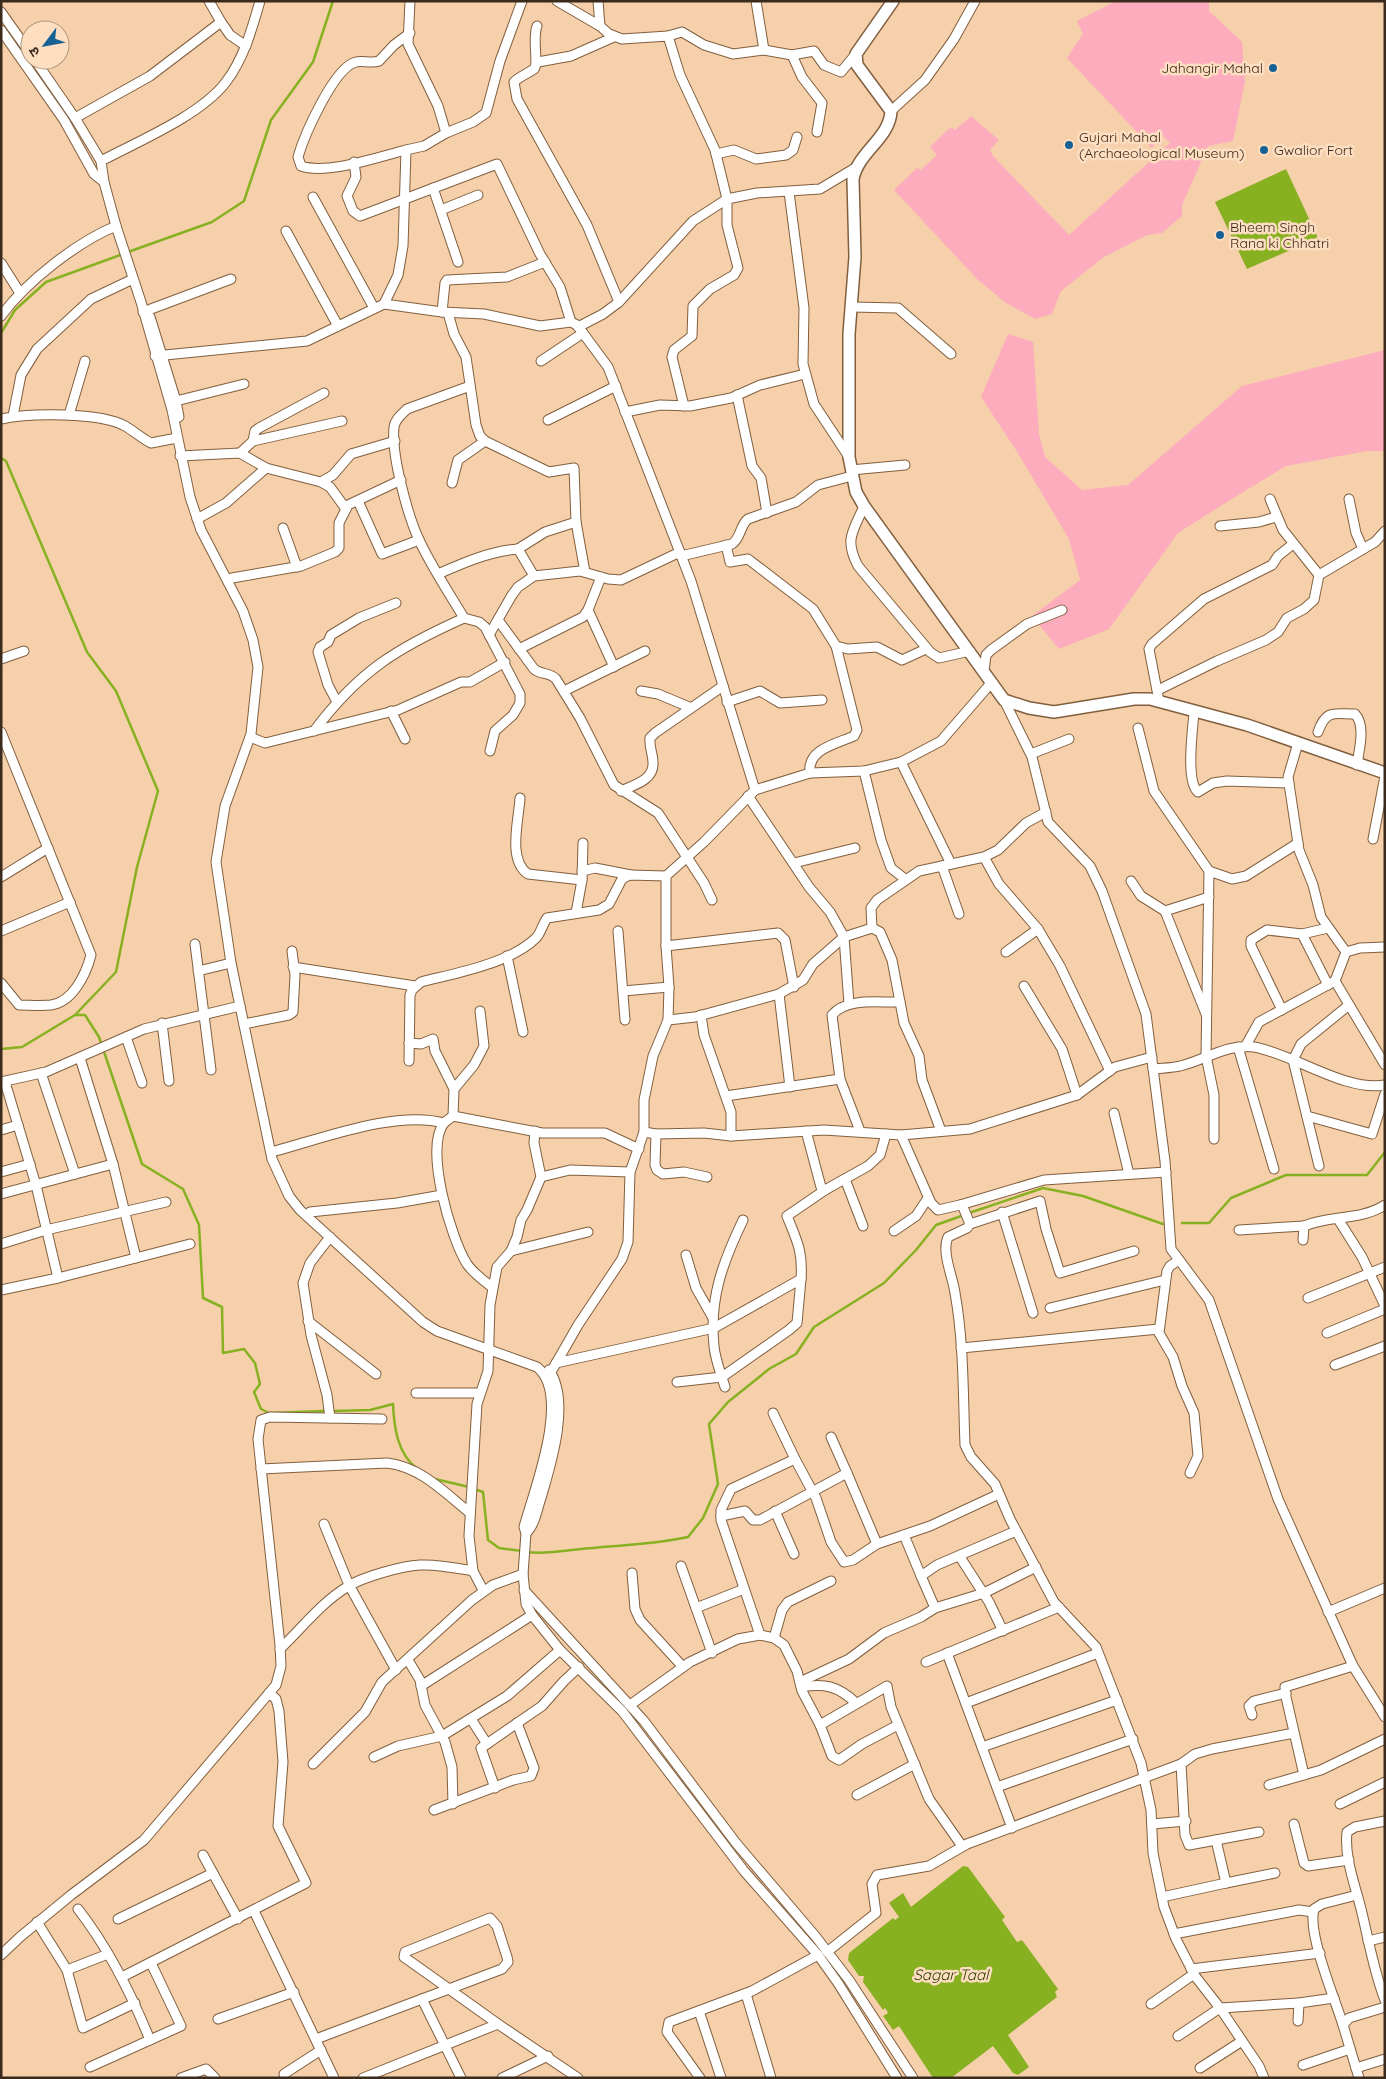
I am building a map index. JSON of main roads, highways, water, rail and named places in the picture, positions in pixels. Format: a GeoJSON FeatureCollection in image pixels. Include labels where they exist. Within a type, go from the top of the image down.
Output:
{"type":"FeatureCollection","features":[{"type":"Feature","properties":{"kind":"main road"},"geometry":{"type":"LineString","coordinates":[[893,1],[856,54],[857,65],[891,111],[886,128],[855,168],[853,178],[855,257],[848,365],[849,457],[856,492],[864,506],[1004,700],[1028,708],[1054,712],[1158,695],[1194,712],[1247,725],[1385,775]]}},
{"type":"Feature","properties":{"kind":"water"},"geometry":{"type":"Polygon","coordinates":[[[1286,169],[1318,238],[1247,269],[1215,202],[1286,169]]]}},
{"type":"Feature","properties":{"kind":"water","name":"Sagar Taal"},"geometry":{"type":"Polygon","coordinates":[[[963,1866],[968,1867],[1005,1917],[1002,1920],[1017,1942],[1022,1940],[1058,1989],[1055,1992],[1057,1997],[1008,2035],[1029,2067],[1018,2075],[1013,2073],[993,2046],[951,2078],[933,2078],[899,2026],[893,2030],[883,2016],[888,2013],[885,2008],[883,2010],[863,1982],[864,1976],[859,1976],[848,1960],[849,1953],[893,1918],[895,1920],[899,1917],[889,1903],[903,1893],[911,1907],[963,1866]]]}},
{"type":"Feature","properties":{"kind":"waterway"},"geometry":{"type":"LineString","coordinates":[[128,252],[212,222],[244,201],[271,120],[313,62],[333,1]]}},
{"type":"Feature","properties":{"kind":"waterway"},"geometry":{"type":"LineString","coordinates":[[1,333],[15,310],[46,282],[123,254]]}},
{"type":"Feature","properties":{"kind":"waterway"},"geometry":{"type":"LineString","coordinates":[[1,458],[6,461],[87,652],[116,691],[158,791],[137,867],[116,972],[75,1015],[22,1047],[1,1049]]}},
{"type":"Feature","properties":{"kind":"waterway"},"geometry":{"type":"LineString","coordinates":[[75,1015],[85,1015],[99,1037],[142,1164],[183,1189],[199,1225],[203,1298],[222,1307],[223,1353],[244,1349],[255,1363],[260,1384],[254,1392],[261,1409],[269,1413],[324,1411]]}},
{"type":"Feature","properties":{"kind":"waterway"},"geometry":{"type":"LineString","coordinates":[[1182,1223],[1209,1223],[1231,1198],[1286,1175],[1367,1175],[1385,1152]]}},
{"type":"Feature","properties":{"kind":"waterway"},"geometry":{"type":"LineString","coordinates":[[969,1213],[1043,1188],[1083,1196],[1163,1224]]}},
{"type":"Feature","properties":{"kind":"waterway"},"geometry":{"type":"LineString","coordinates":[[527,1552],[552,1552],[652,1543],[688,1537],[703,1518],[718,1484],[709,1424],[728,1402],[769,1369],[796,1354],[814,1327],[884,1283],[916,1250],[936,1225],[964,1215]]}},
{"type":"Feature","properties":{"kind":"waterway"},"geometry":{"type":"LineString","coordinates":[[335,1411],[370,1410],[393,1404],[394,1421],[401,1448],[405,1456],[418,1469]]}},
{"type":"Feature","properties":{"kind":"waterway"},"geometry":{"type":"LineString","coordinates":[[435,1479],[469,1487]]}},
{"type":"Feature","properties":{"kind":"waterway"},"geometry":{"type":"LineString","coordinates":[[474,1489],[483,1492],[488,1540],[499,1548],[522,1551]]}},
{"type":"Feature","properties":{"kind":"place","name":"Jahangir Mahal"},"geometry":{"type":"Point","coordinates":[1273,68]}},
{"type":"Feature","properties":{"kind":"place","name":"Gujari Mahal (Archaeological Museum)"},"geometry":{"type":"Point","coordinates":[1069,145]}},
{"type":"Feature","properties":{"kind":"place","name":"Gwalior Fort"},"geometry":{"type":"Point","coordinates":[1264,150]}},
{"type":"Feature","properties":{"kind":"place","name":"Bheem Singh Rana ki Chhatri"},"geometry":{"type":"Point","coordinates":[1220,235]}}]}
